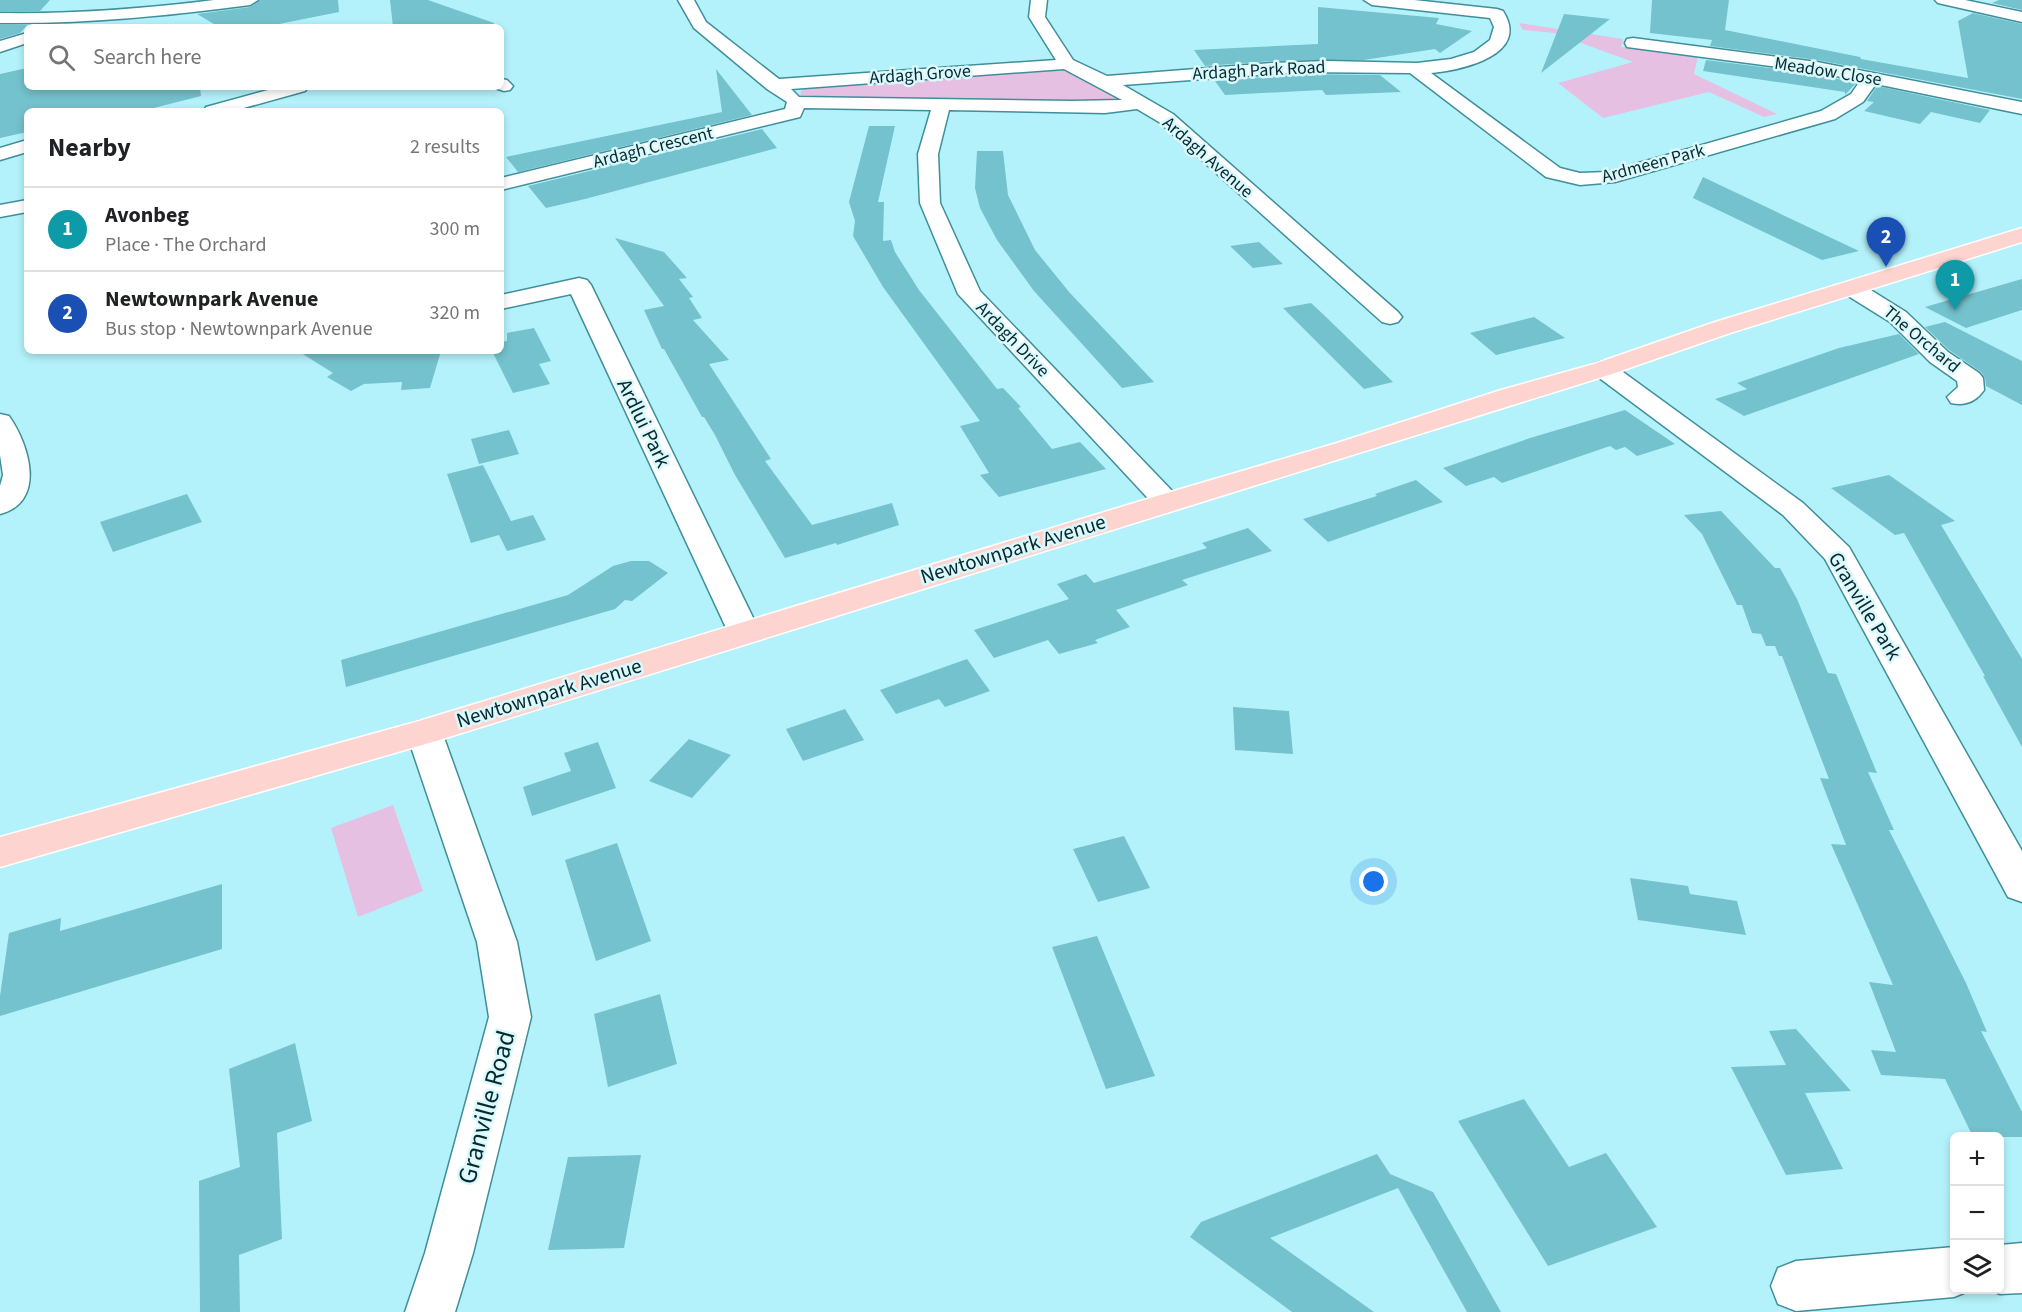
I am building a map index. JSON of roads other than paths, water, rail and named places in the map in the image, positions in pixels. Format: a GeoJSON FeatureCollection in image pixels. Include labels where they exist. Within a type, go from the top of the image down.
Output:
{"type":"FeatureCollection","features":[{"type":"Feature","properties":{"kind":"main road","name":"Newtownpark Avenue"},"geometry":{"type":"LineString","coordinates":[[0,852],[423,732],[1167,502],[1347,449],[1510,396],[1603,369],[1721,328],[2022,235]]}},
{"type":"Feature","properties":{"kind":"street"},"geometry":{"type":"LineString","coordinates":[[0,18],[62,19],[142,14],[250,0]]}},
{"type":"Feature","properties":{"kind":"street"},"geometry":{"type":"LineString","coordinates":[[686,0],[700,25],[796,102],[1105,107],[1140,103]]}},
{"type":"Feature","properties":{"kind":"street"},"geometry":{"type":"LineString","coordinates":[[1039,0],[1037,17],[1067,64]]}},
{"type":"Feature","properties":{"kind":"street","name":"Ardagh Park Road"},"geometry":{"type":"LineString","coordinates":[[1105,82],[1180,73],[1330,66],[1414,68],[1449,65],[1471,60],[1492,49],[1500,39],[1501,11],[1372,0]]}},
{"type":"Feature","properties":{"kind":"street"},"geometry":{"type":"LineString","coordinates":[[1943,0],[2022,17]]}},
{"type":"Feature","properties":{"kind":"street"},"geometry":{"type":"LineString","coordinates":[[53,24],[62,19]]}},
{"type":"Feature","properties":{"kind":"street"},"geometry":{"type":"LineString","coordinates":[[0,47],[24,39]]}},
{"type":"Feature","properties":{"kind":"street","name":"Meadow Close"},"geometry":{"type":"LineString","coordinates":[[1633,43],[1816,67],[2022,108]]}},
{"type":"Feature","properties":{"kind":"street","name":"Ardagh Grove"},"geometry":{"type":"LineString","coordinates":[[773,85],[1067,64]]}},
{"type":"Feature","properties":{"kind":"street","name":"Ardagh Avenue"},"geometry":{"type":"LineString","coordinates":[[1067,64],[1105,82],[1166,118],[1390,317]]}},
{"type":"Feature","properties":{"kind":"street","name":"Ardmeen Park"},"geometry":{"type":"LineString","coordinates":[[1414,68],[1553,173],[1580,179],[1608,178],[1828,115],[1857,98],[1872,77]]}},
{"type":"Feature","properties":{"kind":"street"},"geometry":{"type":"LineString","coordinates":[[224,108],[288,90]]}},
{"type":"Feature","properties":{"kind":"street","name":"Ardagh Crescent"},"geometry":{"type":"LineString","coordinates":[[504,183],[793,113],[796,102]]}},
{"type":"Feature","properties":{"kind":"street","name":"Ardagh Drive"},"geometry":{"type":"LineString","coordinates":[[941,106],[928,154],[930,203],[970,294],[1167,502]]}},
{"type":"Feature","properties":{"kind":"street"},"geometry":{"type":"LineString","coordinates":[[0,154],[24,147]]}},
{"type":"Feature","properties":{"kind":"street"},"geometry":{"type":"LineString","coordinates":[[0,211],[24,207]]}},
{"type":"Feature","properties":{"kind":"street","name":"Ardlui Park"},"geometry":{"type":"LineString","coordinates":[[504,301],[579,285],[744,632]]}},
{"type":"Feature","properties":{"kind":"street","name":"The Orchard"},"geometry":{"type":"LineString","coordinates":[[1853,289],[1898,317],[1940,357],[1970,378],[1971,390],[1960,397]]}},
{"type":"Feature","properties":{"kind":"street","name":"Granville Park"},"geometry":{"type":"LineString","coordinates":[[1603,369],[1793,509],[1838,554],[2022,886]]}},
{"type":"Feature","properties":{"kind":"street"},"geometry":{"type":"LineString","coordinates":[[0,422],[19,469],[13,493],[0,505]]}},
{"type":"Feature","properties":{"kind":"street","name":"Granville Road"},"geometry":{"type":"LineString","coordinates":[[423,732],[497,942],[510,1017],[448,1253],[430,1312]]}},
{"type":"Feature","properties":{"kind":"street"},"geometry":{"type":"LineString","coordinates":[[2004,1269],[2022,1268]]}},
{"type":"Feature","properties":{"kind":"street"},"geometry":{"type":"LineString","coordinates":[[1796,1286],[1950,1272]]}},
{"type":"Feature","properties":{"kind":"place","name":"Newtownpark Avenue"},"geometry":{"type":"Point","coordinates":[1886,267]}},
{"type":"Feature","properties":{"kind":"place","name":"Avonbeg"},"geometry":{"type":"Point","coordinates":[1955,310]}}]}
